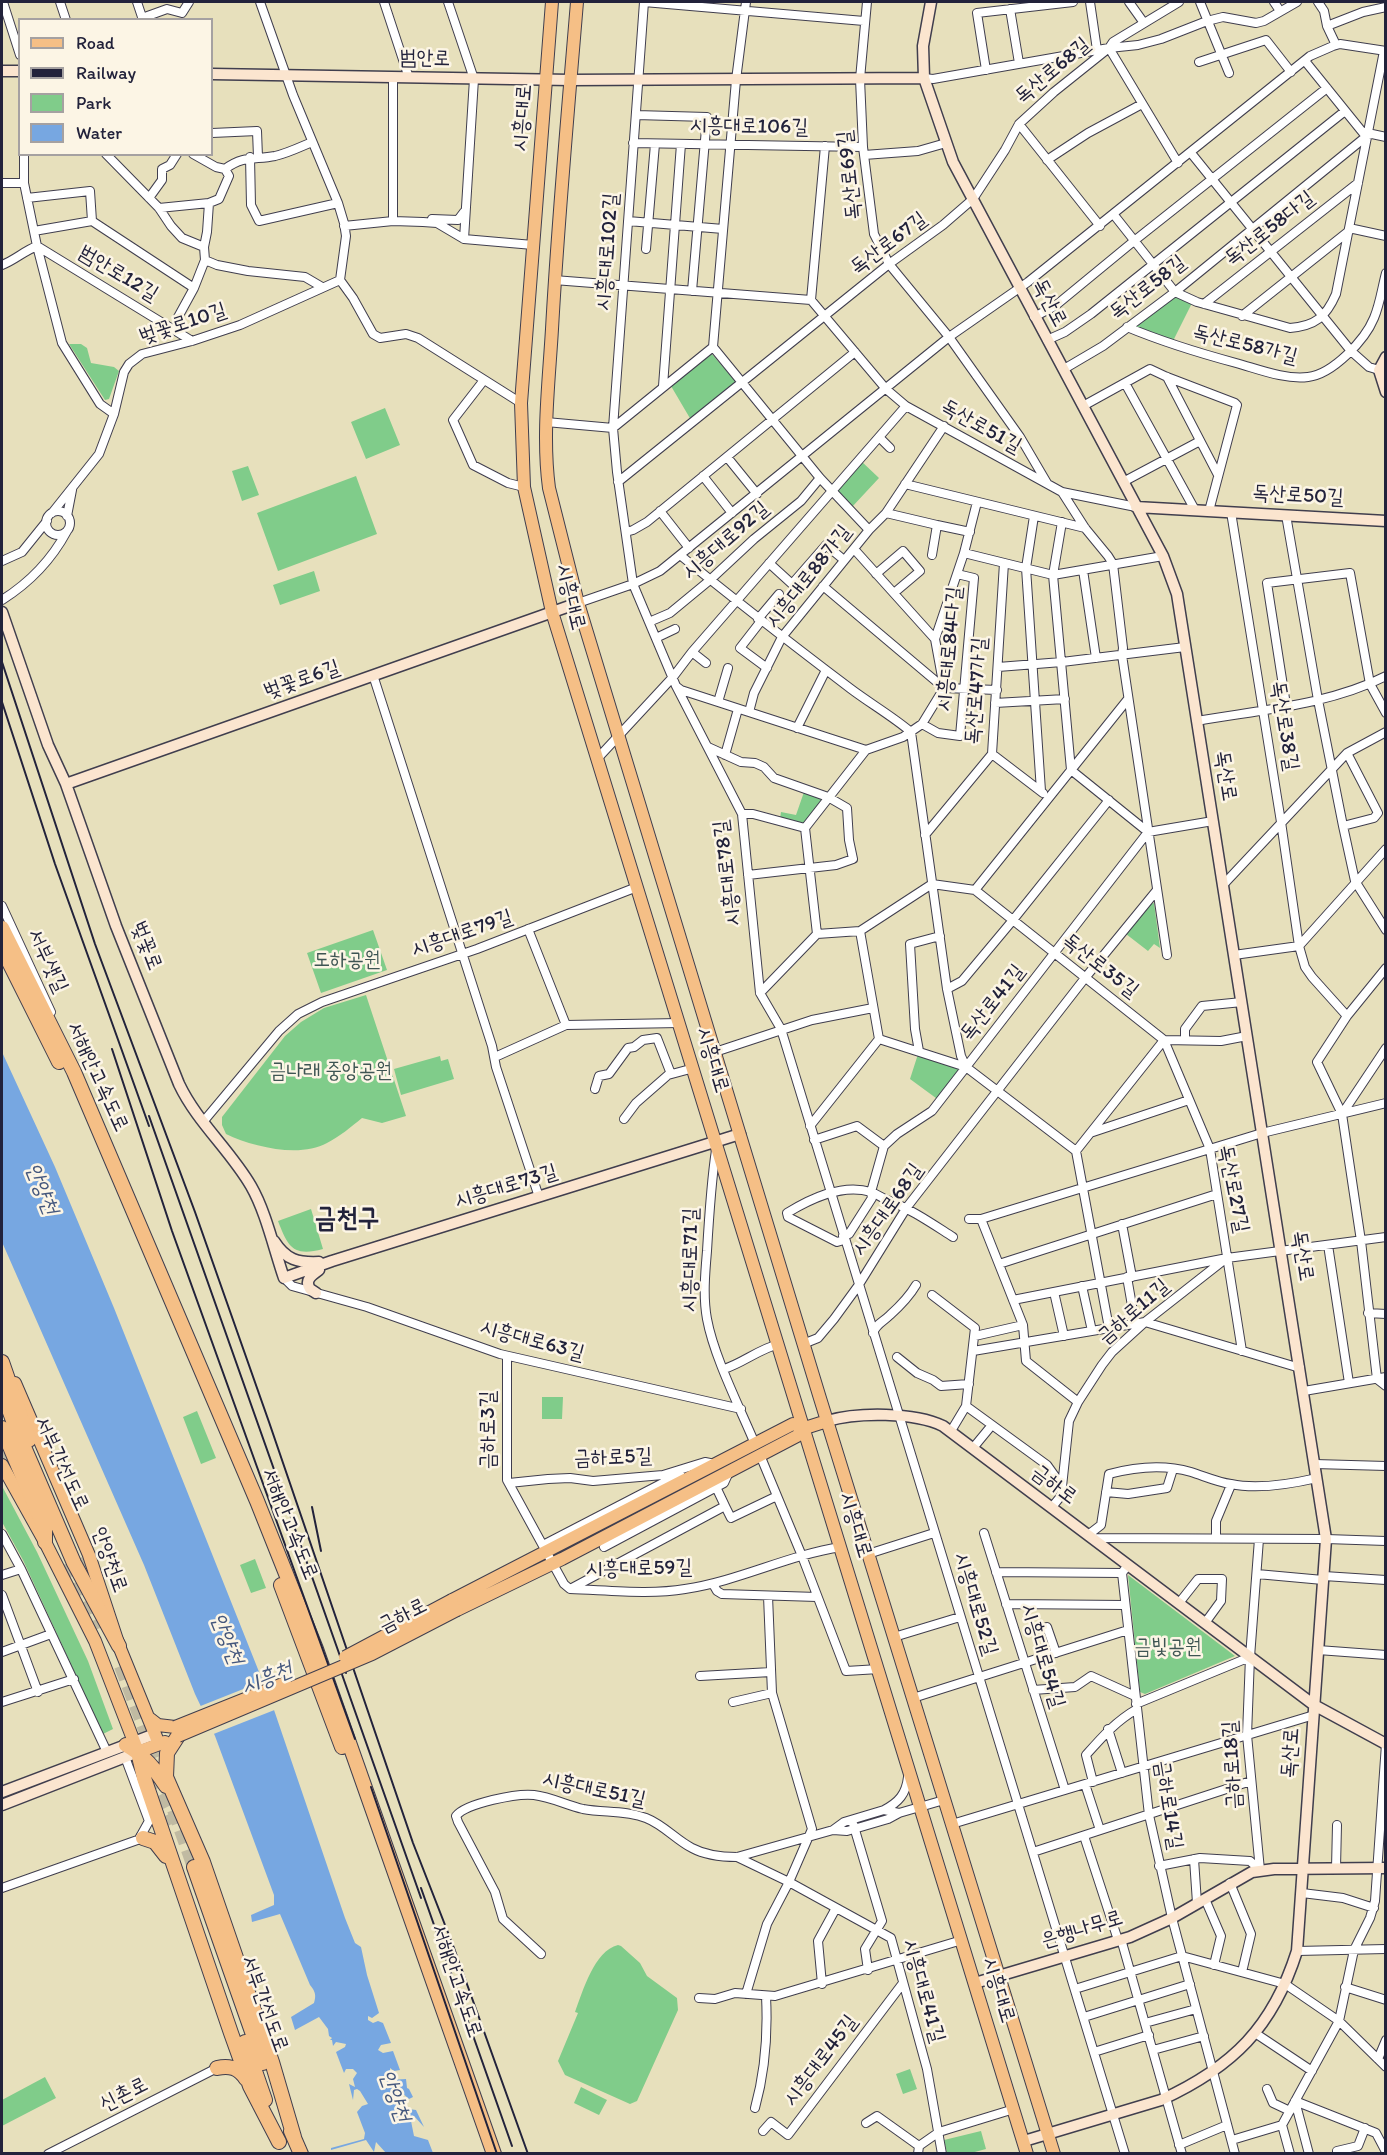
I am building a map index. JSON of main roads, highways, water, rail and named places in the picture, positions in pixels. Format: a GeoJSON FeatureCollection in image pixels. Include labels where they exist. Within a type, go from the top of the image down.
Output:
{"type":"FeatureCollection","features":[{"type":"Feature","properties":{"kind":"highway","name":"서해안고속도로"},"geometry":{"type":"LineString","coordinates":[[2,928],[70,1074],[257,1501],[316,1648],[494,2154]]}},
{"type":"Feature","properties":{"kind":"highway","name":"서해안고속도로"},"geometry":{"type":"LineString","coordinates":[[2,948],[70,1074],[262,1536],[371,1827],[485,2154]]}},
{"type":"Feature","properties":{"kind":"highway"},"geometry":{"type":"LineString","coordinates":[[2,1360],[30,1442]]}},
{"type":"Feature","properties":{"kind":"highway"},"geometry":{"type":"LineString","coordinates":[[2,1391],[74,1563],[119,1646]]}},
{"type":"Feature","properties":{"kind":"highway","name":"서부간선도로"},"geometry":{"type":"LineString","coordinates":[[2,1391],[30,1442],[74,1560],[2,1414]]}},
{"type":"Feature","properties":{"kind":"highway"},"geometry":{"type":"LineString","coordinates":[[2,1428],[45,1529],[45,1542]]}},
{"type":"Feature","properties":{"kind":"highway"},"geometry":{"type":"LineString","coordinates":[[176,1732],[167,1753],[166,1777],[198,1850],[272,2062],[294,2137]]}},
{"type":"Feature","properties":{"kind":"highway"},"geometry":{"type":"LineString","coordinates":[[131,1749],[154,1767],[172,1795]]}},
{"type":"Feature","properties":{"kind":"highway"},"geometry":{"type":"LineString","coordinates":[[131,1749],[156,1814],[185,1869],[231,2033],[250,2086]]}},
{"type":"Feature","properties":{"kind":"highway"},"geometry":{"type":"LineString","coordinates":[[151,1796],[151,1783],[157,1782],[164,1788],[181,1824],[198,1850]]}},
{"type":"Feature","properties":{"kind":"highway"},"geometry":{"type":"LineString","coordinates":[[156,1814],[152,1831],[141,1839],[161,1846],[185,1869]]}},
{"type":"Feature","properties":{"kind":"highway","name":"서부간선도로"},"geometry":{"type":"LineString","coordinates":[[185,1869],[300,2154]]}},
{"type":"Feature","properties":{"kind":"highway","name":"서부간선도로"},"geometry":{"type":"LineString","coordinates":[[185,1869],[281,2148]]}},
{"type":"Feature","properties":{"kind":"highway"},"geometry":{"type":"LineString","coordinates":[[231,2033],[230,2055],[217,2068],[227,2066],[242,2073],[281,2148]]}},
{"type":"Feature","properties":{"kind":"main road","name":"시흥대로"},"geometry":{"type":"LineString","coordinates":[[552,2],[521,403],[524,487],[552,612],[1028,2154]]}},
{"type":"Feature","properties":{"kind":"main road","name":"시흥대로"},"geometry":{"type":"LineString","coordinates":[[577,2],[554,280],[546,422],[549,488],[578,603],[618,737],[1054,2154]]}},
{"type":"Feature","properties":{"kind":"main road","name":"독산로"},"geometry":{"type":"LineString","coordinates":[[931,2],[923,46],[924,78],[953,162],[1163,556],[1177,594],[1326,1539],[1297,1951],[1274,2006],[1239,2051],[1213,2073],[1166,2098],[1024,2141]]}},
{"type":"Feature","properties":{"kind":"main road"},"geometry":{"type":"LineString","coordinates":[[2,65],[17,71]]}},
{"type":"Feature","properties":{"kind":"main road"},"geometry":{"type":"LineString","coordinates":[[2,70],[17,71]]}},
{"type":"Feature","properties":{"kind":"main road"},"geometry":{"type":"LineString","coordinates":[[2,76],[17,71]]}},
{"type":"Feature","properties":{"kind":"main road","name":"범안로"},"geometry":{"type":"LineString","coordinates":[[213,74],[546,80],[924,78]]}},
{"type":"Feature","properties":{"kind":"main road"},"geometry":{"type":"LineString","coordinates":[[1386,357],[1379,370],[1386,392]]}},
{"type":"Feature","properties":{"kind":"main road","name":"독산로50길"},"geometry":{"type":"LineString","coordinates":[[1136,507],[1386,521]]}},
{"type":"Feature","properties":{"kind":"main road","name":"벚꽃로6길"},"geometry":{"type":"LineString","coordinates":[[66,784],[578,603]]}},
{"type":"Feature","properties":{"kind":"main road","name":"벚꽃로"},"geometry":{"type":"LineString","coordinates":[[2,612],[48,745],[66,784],[117,926],[179,1084],[188,1101],[222,1144],[252,1188],[284,1278]]}},
{"type":"Feature","properties":{"kind":"main road","name":"시흥대로73길"},"geometry":{"type":"LineString","coordinates":[[284,1278],[740,1134]]}},
{"type":"Feature","properties":{"kind":"main road"},"geometry":{"type":"LineString","coordinates":[[268,1231],[279,1249],[293,1260],[303,1263],[332,1261]]}},
{"type":"Feature","properties":{"kind":"main road"},"geometry":{"type":"LineString","coordinates":[[316,1293],[308,1285],[310,1276],[332,1261]]}},
{"type":"Feature","properties":{"kind":"main road","name":"안양천로"},"geometry":{"type":"LineString","coordinates":[[2,1360],[16,1384],[89,1555],[119,1646],[157,1739]]}},
{"type":"Feature","properties":{"kind":"main road","name":"금하로"},"geometry":{"type":"LineString","coordinates":[[455,1605],[553,1564],[730,1470],[793,1424],[805,1428],[843,1416],[898,1415],[925,1419],[951,1431],[1090,1537],[1125,1569],[1179,1603],[1314,1710],[1386,1744]]}},
{"type":"Feature","properties":{"kind":"main road","name":"금하로"},"geometry":{"type":"LineString","coordinates":[[2,1805],[131,1749],[372,1654],[545,1548],[716,1464],[758,1449]]}},
{"type":"Feature","properties":{"kind":"main road"},"geometry":{"type":"LineString","coordinates":[[2,1465],[45,1542],[95,1641],[131,1749]]}},
{"type":"Feature","properties":{"kind":"main road"},"geometry":{"type":"LineString","coordinates":[[148,1717],[158,1725],[176,1732]]}},
{"type":"Feature","properties":{"kind":"main road","name":"금하로"},"geometry":{"type":"LineString","coordinates":[[2,1792],[106,1752],[131,1749]]}},
{"type":"Feature","properties":{"kind":"main road","name":"은행나무로"},"geometry":{"type":"LineString","coordinates":[[975,1983],[1152,1928],[1230,1883],[1260,1870],[1381,1868]]}},
{"type":"Feature","properties":{"kind":"water","name":"안양천"},"geometry":{"type":"Polygon","coordinates":[[[2,1052],[55,1167],[114,1308],[273,1707],[345,1918],[355,1943],[361,1947],[379,2013],[372,2018],[368,2016],[368,2020],[373,2023],[378,2021],[383,2023],[391,2043],[381,2045],[378,2050],[383,2053],[393,2051],[400,2070],[394,2071],[390,2068],[390,2080],[406,2079],[407,2088],[413,2097],[409,2099],[400,2091],[401,2108],[416,2110],[424,2127],[414,2116],[410,2116],[414,2136],[428,2140],[433,2153],[386,2153],[376,2142],[374,2152],[366,2140],[331,2150],[331,2148],[364,2139],[365,2133],[357,2112],[362,2106],[368,2104],[357,2089],[354,2090],[353,2100],[349,2084],[355,2087],[353,2079],[357,2073],[353,2069],[346,2069],[344,2073],[336,2052],[346,2044],[336,2042],[333,2046],[328,2029],[319,2017],[295,2030],[291,2017],[314,2003],[314,1992],[280,1914],[252,1922],[251,1915],[274,1905],[274,1895],[215,1736],[195,1694],[144,1565],[2,1242],[2,1052]]]}},
{"type":"Feature","properties":{"kind":"tunnel"},"geometry":{"type":"LineString","coordinates":[[2,1453],[13,1475]]}},
{"type":"Feature","properties":{"kind":"tunnel"},"geometry":{"type":"LineString","coordinates":[[80,1558],[90,1584]]}},
{"type":"Feature","properties":{"kind":"tunnel"},"geometry":{"type":"LineString","coordinates":[[68,1563],[95,1630]]}},
{"type":"Feature","properties":{"kind":"tunnel"},"geometry":{"type":"LineString","coordinates":[[121,1666],[164,1780]]}},
{"type":"Feature","properties":{"kind":"tunnel"},"geometry":{"type":"LineString","coordinates":[[149,1777],[172,1824]]}},
{"type":"Feature","properties":{"kind":"tunnel"},"geometry":{"type":"LineString","coordinates":[[174,1810],[194,1867]]}},
{"type":"Feature","properties":{"kind":"railway"},"geometry":{"type":"LineString","coordinates":[[2,662],[95,944],[195,1212],[413,1843],[454,1948],[528,2154]]}},
{"type":"Feature","properties":{"kind":"railway"},"geometry":{"type":"LineString","coordinates":[[2,702],[55,864],[149,1126]]}},
{"type":"Feature","properties":{"kind":"railway"},"geometry":{"type":"LineString","coordinates":[[112,1049],[172,1231],[355,1739]]}},
{"type":"Feature","properties":{"kind":"railway"},"geometry":{"type":"LineString","coordinates":[[149,1116],[346,1673]]}},
{"type":"Feature","properties":{"kind":"railway"},"geometry":{"type":"LineString","coordinates":[[312,1507],[321,1551]]}},
{"type":"Feature","properties":{"kind":"railway"},"geometry":{"type":"LineString","coordinates":[[339,1666],[421,1898]]}},
{"type":"Feature","properties":{"kind":"railway"},"geometry":{"type":"LineString","coordinates":[[371,1787],[497,2154]]}},
{"type":"Feature","properties":{"kind":"railway"},"geometry":{"type":"LineString","coordinates":[[421,1888],[512,2146]]}},
{"type":"Feature","properties":{"kind":"district","name":"금천구"},"geometry":{"type":"Point","coordinates":[347,1219]}},
{"type":"Feature","properties":{"kind":"park label","name":"도하공원"},"geometry":{"type":"Point","coordinates":[347,961]}},
{"type":"Feature","properties":{"kind":"park label","name":"금나래 중앙공원"},"geometry":{"type":"Point","coordinates":[331,1072]}},
{"type":"Feature","properties":{"kind":"park label","name":"금빛공원"},"geometry":{"type":"Point","coordinates":[1168,1648]}},
{"type":"Feature","properties":{"kind":"water label","name":"시흥천"},"geometry":{"type":"Point","coordinates":[267,1679]}}]}
